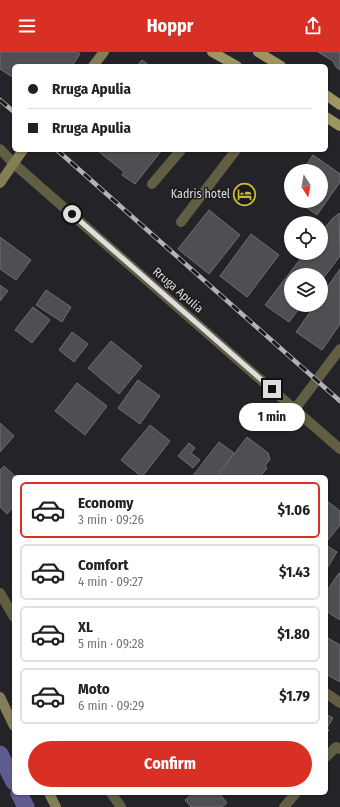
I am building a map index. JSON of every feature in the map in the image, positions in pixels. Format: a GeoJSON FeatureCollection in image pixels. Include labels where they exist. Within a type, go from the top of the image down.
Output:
{"type":"FeatureCollection","features":[{"type":"Feature","properties":{"kind":"main road"},"geometry":{"type":"LineString","coordinates":[[212,52],[233,64]]}},
{"type":"Feature","properties":{"kind":"main road"},"geometry":{"type":"LineString","coordinates":[[258,52],[278,64]]}},
{"type":"Feature","properties":{"kind":"main road"},"geometry":{"type":"LineString","coordinates":[[328,96],[340,105]]}},
{"type":"Feature","properties":{"kind":"main road"},"geometry":{"type":"LineString","coordinates":[[328,118],[340,126]]}},
{"type":"Feature","properties":{"kind":"street"},"geometry":{"type":"LineString","coordinates":[[95,64],[104,52]]}},
{"type":"Feature","properties":{"kind":"street","name":"Rruga Apulia"},"geometry":{"type":"LineString","coordinates":[[0,149],[13,163],[340,449]]}},
{"type":"Feature","properties":{"kind":"street"},"geometry":{"type":"LineString","coordinates":[[0,183],[21,152]]}},
{"type":"Feature","properties":{"kind":"street"},"geometry":{"type":"LineString","coordinates":[[152,184],[179,152]]}},
{"type":"Feature","properties":{"kind":"street"},"geometry":{"type":"LineString","coordinates":[[181,222],[234,152]]}},
{"type":"Feature","properties":{"kind":"street"},"geometry":{"type":"LineString","coordinates":[[295,409],[340,350]]}},
{"type":"Feature","properties":{"kind":"street"},"geometry":{"type":"LineString","coordinates":[[0,593],[12,614]]}},
{"type":"Feature","properties":{"kind":"street"},"geometry":{"type":"LineString","coordinates":[[328,694],[340,702]]}},
{"type":"Feature","properties":{"kind":"street"},"geometry":{"type":"LineString","coordinates":[[0,697],[12,721]]}},
{"type":"Feature","properties":{"kind":"street"},"geometry":{"type":"LineString","coordinates":[[328,755],[339,746]]}},
{"type":"Feature","properties":{"kind":"street"},"geometry":{"type":"LineString","coordinates":[[50,795],[56,807]]}},
{"type":"Feature","properties":{"kind":"street"},"geometry":{"type":"LineString","coordinates":[[112,795],[121,807]]}},
{"type":"Feature","properties":{"kind":"street"},"geometry":{"type":"LineString","coordinates":[[284,807],[294,795]]}},
{"type":"Feature","properties":{"kind":"building"},"geometry":{"type":"Polygon","coordinates":[[[0,52],[78,52],[80,54],[73,64],[12,64],[12,77],[0,69],[0,52]]]}},
{"type":"Feature","properties":{"kind":"building"},"geometry":{"type":"Polygon","coordinates":[[[318,52],[340,52],[340,70],[336,67],[333,61],[318,52]]]}},
{"type":"Feature","properties":{"kind":"building"},"geometry":{"type":"Polygon","coordinates":[[[142,60],[147,64],[139,64],[142,60]]]}},
{"type":"Feature","properties":{"kind":"building"},"geometry":{"type":"Polygon","coordinates":[[[99,152],[160,152],[135,184],[122,175],[124,172],[99,152]]]}},
{"type":"Feature","properties":{"kind":"building"},"geometry":{"type":"Polygon","coordinates":[[[313,155],[326,164],[307,164],[313,155]]]}},
{"type":"Feature","properties":{"kind":"building"},"geometry":{"type":"Polygon","coordinates":[[[328,166],[340,174],[340,182],[328,199],[328,166]]]}},
{"type":"Feature","properties":{"kind":"building"},"geometry":{"type":"Polygon","coordinates":[[[307,208],[322,208],[317,215],[307,208]]]}},
{"type":"Feature","properties":{"kind":"building"},"geometry":{"type":"Polygon","coordinates":[[[209,210],[240,235],[209,274],[178,249],[209,210]]]}},
{"type":"Feature","properties":{"kind":"building"},"geometry":{"type":"Polygon","coordinates":[[[339,213],[340,256],[328,272],[328,268],[293,268],[300,260],[328,260],[328,224],[339,213]]]}},
{"type":"Feature","properties":{"kind":"building"},"geometry":{"type":"Polygon","coordinates":[[[251,234],[279,255],[247,297],[220,276],[251,234]]]}},
{"type":"Feature","properties":{"kind":"building"},"geometry":{"type":"Polygon","coordinates":[[[0,237],[31,260],[16,280],[0,269],[0,237]]]}},
{"type":"Feature","properties":{"kind":"building"},"geometry":{"type":"Polygon","coordinates":[[[340,269],[340,324],[322,350],[296,332],[310,312],[328,312],[328,286],[340,269]]]}},
{"type":"Feature","properties":{"kind":"building"},"geometry":{"type":"Polygon","coordinates":[[[284,280],[284,312],[297,312],[289,322],[265,305],[284,280]]]}},
{"type":"Feature","properties":{"kind":"building"},"geometry":{"type":"Polygon","coordinates":[[[0,285],[8,291],[0,301],[0,285]]]}},
{"type":"Feature","properties":{"kind":"building"},"geometry":{"type":"Polygon","coordinates":[[[46,290],[71,307],[62,322],[36,305],[46,290]]]}},
{"type":"Feature","properties":{"kind":"building"},"geometry":{"type":"Polygon","coordinates":[[[33,307],[50,320],[32,343],[15,330],[33,307]]]}},
{"type":"Feature","properties":{"kind":"building"},"geometry":{"type":"Polygon","coordinates":[[[72,332],[88,344],[74,362],[59,350],[72,332]]]}},
{"type":"Feature","properties":{"kind":"building"},"geometry":{"type":"Polygon","coordinates":[[[111,341],[142,366],[119,394],[88,368],[111,341]]]}},
{"type":"Feature","properties":{"kind":"building"},"geometry":{"type":"Polygon","coordinates":[[[138,380],[160,396],[140,424],[118,408],[138,380]]]}},
{"type":"Feature","properties":{"kind":"building"},"geometry":{"type":"Polygon","coordinates":[[[77,383],[107,406],[85,435],[55,411],[77,383]]]}},
{"type":"Feature","properties":{"kind":"building"},"geometry":{"type":"Polygon","coordinates":[[[0,423],[14,436],[0,452],[0,423]]]}},
{"type":"Feature","properties":{"kind":"building"},"geometry":{"type":"Polygon","coordinates":[[[150,425],[170,441],[144,475],[140,475],[121,460],[150,425]]]}},
{"type":"Feature","properties":{"kind":"building"},"geometry":{"type":"Polygon","coordinates":[[[247,437],[268,453],[270,459],[265,466],[267,468],[262,475],[218,475],[247,437]]]}},
{"type":"Feature","properties":{"kind":"building"},"geometry":{"type":"Polygon","coordinates":[[[219,442],[234,453],[217,475],[194,475],[219,442]]]}},
{"type":"Feature","properties":{"kind":"building"},"geometry":{"type":"Polygon","coordinates":[[[189,443],[195,448],[191,453],[200,460],[193,468],[178,456],[189,443]]]}},
{"type":"Feature","properties":{"kind":"building"},"geometry":{"type":"Polygon","coordinates":[[[4,466],[14,475],[12,475],[12,508],[7,514],[0,507],[0,470],[4,466]]]}},
{"type":"Feature","properties":{"kind":"building"},"geometry":{"type":"Polygon","coordinates":[[[328,502],[340,511],[340,525],[328,540],[328,502]]]}},
{"type":"Feature","properties":{"kind":"building"},"geometry":{"type":"Polygon","coordinates":[[[328,546],[337,552],[328,567],[328,546]]]}},
{"type":"Feature","properties":{"kind":"building"},"geometry":{"type":"Polygon","coordinates":[[[340,573],[340,620],[328,612],[328,589],[340,573]]]}},
{"type":"Feature","properties":{"kind":"building"},"geometry":{"type":"Polygon","coordinates":[[[328,638],[340,645],[340,682],[328,675],[328,638]]]}},
{"type":"Feature","properties":{"kind":"building"},"geometry":{"type":"Polygon","coordinates":[[[328,715],[333,718],[328,726],[328,715]]]}},
{"type":"Feature","properties":{"kind":"building"},"geometry":{"type":"Polygon","coordinates":[[[191,795],[221,795],[227,803],[222,807],[191,807],[185,800],[191,795]]]}},
{"type":"Feature","properties":{"kind":"waterway"},"geometry":{"type":"LineString","coordinates":[[0,754],[12,778]]}},
{"type":"Feature","properties":{"kind":"waterway"},"geometry":{"type":"LineString","coordinates":[[20,795],[26,807]]}},
{"type":"Feature","properties":{"kind":"railway"},"geometry":{"type":"LineString","coordinates":[[0,100],[12,110]]}},
{"type":"Feature","properties":{"kind":"railway"},"geometry":{"type":"LineString","coordinates":[[59,152],[340,401]]}},
{"type":"Feature","properties":{"kind":"place","name":"Kadris hotel"},"geometry":{"type":"Point","coordinates":[245,194]}},
{"type":"Feature","properties":{"kind":"route"},"geometry":{"type":"LineString","coordinates":[[72,214],[272,389]]}}]}
